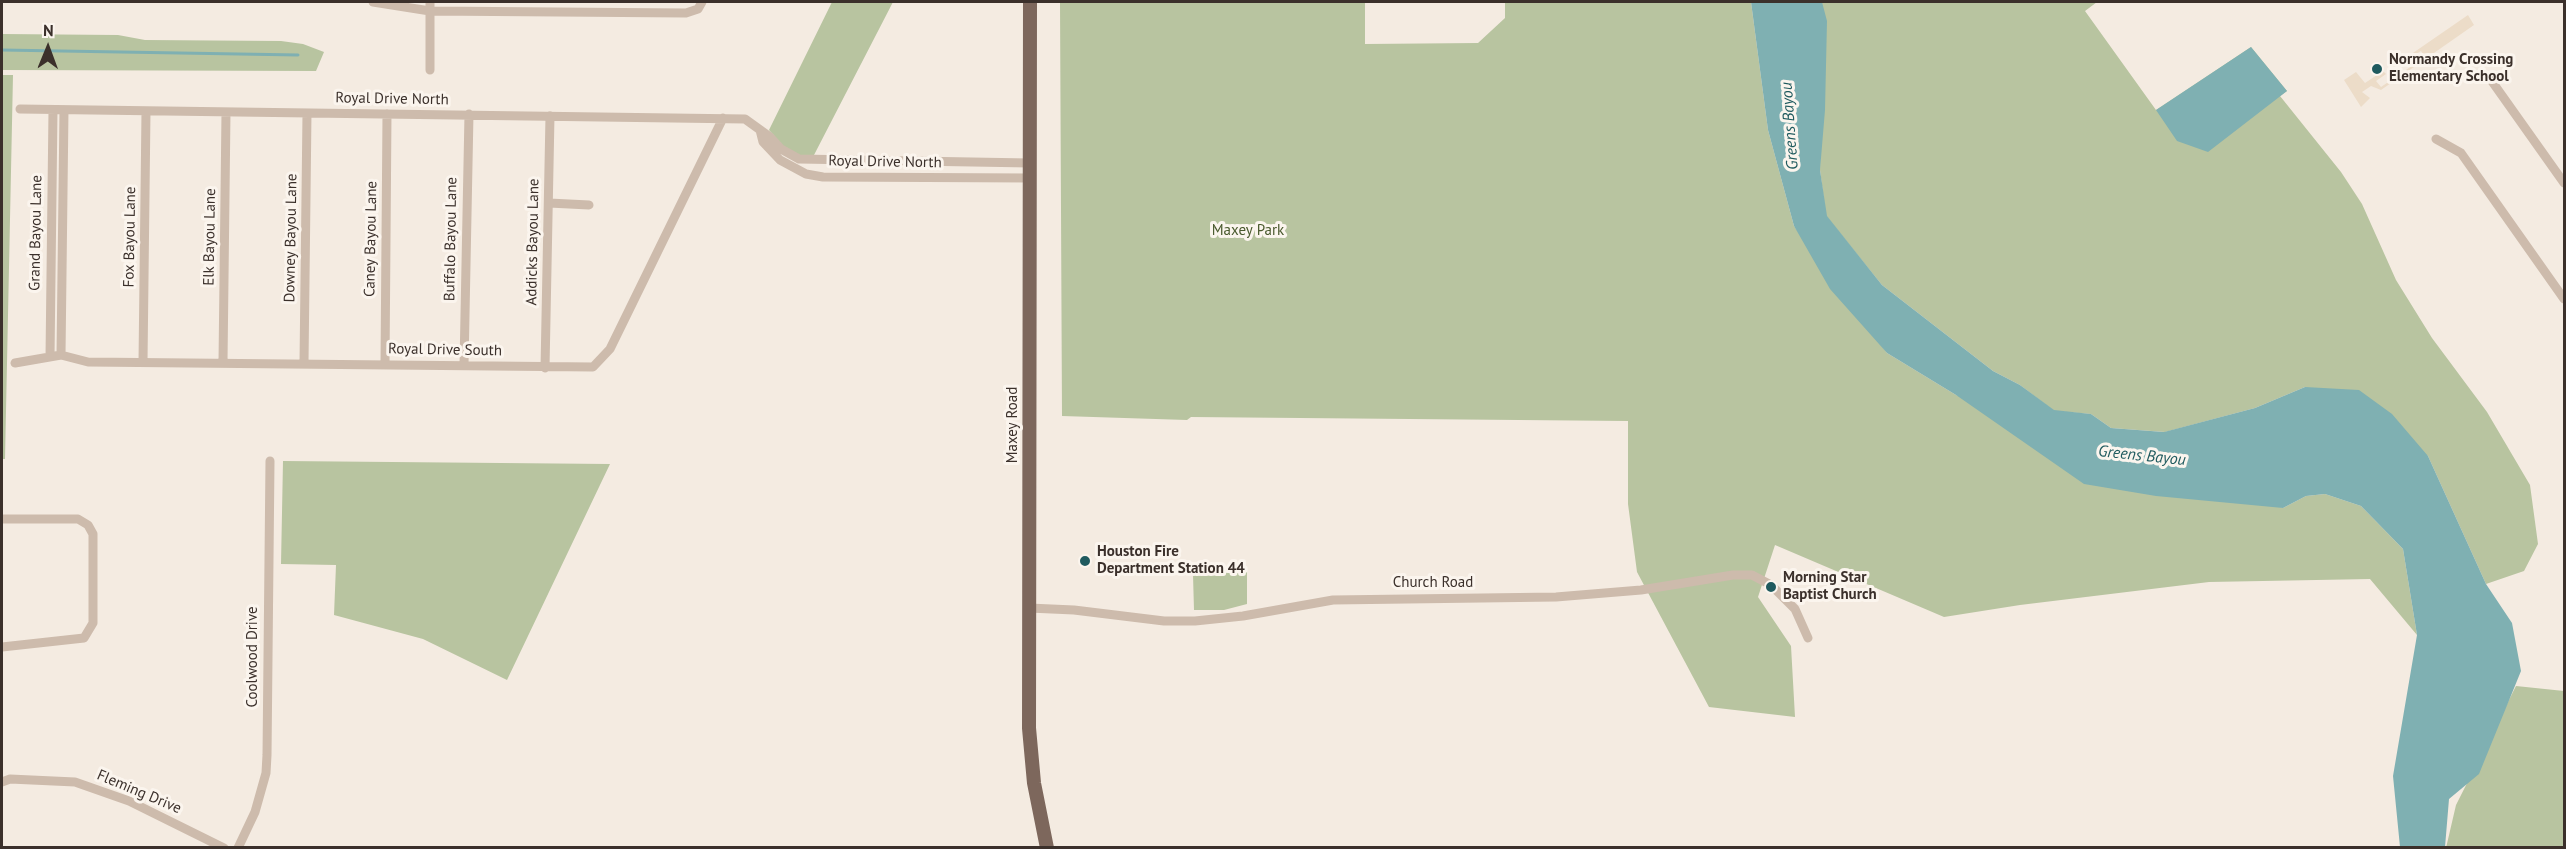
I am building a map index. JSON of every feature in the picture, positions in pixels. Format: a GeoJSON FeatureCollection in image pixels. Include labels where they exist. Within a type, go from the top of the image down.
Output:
{"type":"FeatureCollection","features":[{"type":"Feature","properties":{"kind":"main road","name":"Maxey Road"},"geometry":{"type":"LineString","coordinates":[[1030,2],[1030,754],[1047,848]]}},
{"type":"Feature","properties":{"kind":"street"},"geometry":{"type":"LineString","coordinates":[[373,2],[430,6],[686,14],[698,9],[702,2]]}},
{"type":"Feature","properties":{"kind":"street"},"geometry":{"type":"LineString","coordinates":[[430,6],[430,70]]}},
{"type":"Feature","properties":{"kind":"street"},"geometry":{"type":"LineString","coordinates":[[2491,80],[2565,183]]}},
{"type":"Feature","properties":{"kind":"street","name":"Royal Drive North"},"geometry":{"type":"LineString","coordinates":[[20,110],[745,119],[789,155],[799,159],[1030,163]]}},
{"type":"Feature","properties":{"kind":"street","name":"Grand Bayou Lane"},"geometry":{"type":"LineString","coordinates":[[50,357],[53,110]]}},
{"type":"Feature","properties":{"kind":"street","name":"Grand Bayou Lane"},"geometry":{"type":"LineString","coordinates":[[61,355],[64,110]]}},
{"type":"Feature","properties":{"kind":"street","name":"Fox Bayou Lane"},"geometry":{"type":"LineString","coordinates":[[143,363],[146,111]]}},
{"type":"Feature","properties":{"kind":"street","name":"Elk Bayou Lane"},"geometry":{"type":"LineString","coordinates":[[223,362],[226,112]]}},
{"type":"Feature","properties":{"kind":"street","name":"Downey Bayou Lane"},"geometry":{"type":"LineString","coordinates":[[304,363],[307,113]]}},
{"type":"Feature","properties":{"kind":"street","name":"Caney Bayou Lane"},"geometry":{"type":"LineString","coordinates":[[385,364],[387,114]]}},
{"type":"Feature","properties":{"kind":"street","name":"Buffalo Bayou Lane"},"geometry":{"type":"LineString","coordinates":[[464,365],[469,114]]}},
{"type":"Feature","properties":{"kind":"street","name":"Addicks Bayou Lane"},"geometry":{"type":"LineString","coordinates":[[545,368],[550,116]]}},
{"type":"Feature","properties":{"kind":"street","name":"Royal Drive South"},"geometry":{"type":"LineString","coordinates":[[15,363],[61,355],[88,362],[593,367],[610,349],[723,118]]}},
{"type":"Feature","properties":{"kind":"street","name":"Royal Drive North"},"geometry":{"type":"LineString","coordinates":[[760,130],[763,142],[780,160],[806,174],[823,177],[1030,178]]}},
{"type":"Feature","properties":{"kind":"street"},"geometry":{"type":"LineString","coordinates":[[2436,139],[2461,153],[2565,299]]}},
{"type":"Feature","properties":{"kind":"street"},"geometry":{"type":"LineString","coordinates":[[921,161],[921,177]]}},
{"type":"Feature","properties":{"kind":"street"},"geometry":{"type":"LineString","coordinates":[[549,203],[589,205]]}},
{"type":"Feature","properties":{"kind":"street"},"geometry":{"type":"LineString","coordinates":[[51,235],[63,236]]}},
{"type":"Feature","properties":{"kind":"street"},"geometry":{"type":"LineString","coordinates":[[51,291],[62,291]]}},
{"type":"Feature","properties":{"kind":"street","name":"Coolwood Drive"},"geometry":{"type":"LineString","coordinates":[[238,848],[255,812],[266,772],[270,460]]}},
{"type":"Feature","properties":{"kind":"street"},"geometry":{"type":"LineString","coordinates":[[2,519],[78,519],[88,525],[93,534],[93,623],[84,638],[2,647]]}},
{"type":"Feature","properties":{"kind":"street","name":"Church Road"},"geometry":{"type":"LineString","coordinates":[[1029,608],[1074,610],[1164,621],[1195,621],[1243,616],[1333,600],[1556,597],[1641,590],[1733,575],[1752,575],[1771,585],[1795,609],[1808,638]]}},
{"type":"Feature","properties":{"kind":"street","name":"Fleming Drive"},"geometry":{"type":"LineString","coordinates":[[2,782],[10,779],[75,782],[129,801],[225,848]]}},
{"type":"Feature","properties":{"kind":"green space"},"geometry":{"type":"Polygon","coordinates":[[[832,2],[893,2],[814,155],[798,155],[784,147],[769,130],[832,2]]]}},
{"type":"Feature","properties":{"kind":"green space","name":"Maxey Park"},"geometry":{"type":"Polygon","coordinates":[[[1060,2],[1365,2],[1365,44],[1478,43],[1505,18],[1505,2],[1751,2],[1768,130],[1794,226],[1887,353],[1956,395],[2283,508],[2306,496],[2325,494],[2361,506],[2403,549],[2417,635],[2370,579],[2209,582],[2020,605],[1944,617],[1775,545],[1758,597],[1791,646],[1795,717],[1709,707],[1637,572],[1628,504],[1628,421],[1191,417],[1187,420],[1062,416],[1060,2]]]}},
{"type":"Feature","properties":{"kind":"green space"},"geometry":{"type":"Polygon","coordinates":[[[1822,2],[2097,2],[2085,11],[2156,110],[2251,47],[2287,91],[2280,96],[2341,172],[2362,204],[2396,280],[2432,338],[2487,412],[2530,485],[2538,544],[2524,571],[2486,584],[2428,456],[2305,387],[2255,408],[2165,432],[2111,428],[2091,414],[2054,411],[2020,385],[1993,371],[1882,285],[1826,216],[1820,170],[1822,2]]]}},
{"type":"Feature","properties":{"kind":"green space"},"geometry":{"type":"Polygon","coordinates":[[[2,34],[118,35],[145,40],[281,41],[303,44],[324,52],[316,71],[2,70],[2,34]]]}},
{"type":"Feature","properties":{"kind":"green space"},"geometry":{"type":"Polygon","coordinates":[[[2,75],[13,75],[5,459],[2,459],[2,75]]]}},
{"type":"Feature","properties":{"kind":"green space"},"geometry":{"type":"Polygon","coordinates":[[[283,461],[610,464],[507,680],[423,639],[334,615],[336,565],[281,564],[283,461]]]}},
{"type":"Feature","properties":{"kind":"green space"},"geometry":{"type":"Polygon","coordinates":[[[1247,571],[1247,604],[1224,610],[1194,610],[1193,575],[1247,571]]]}},
{"type":"Feature","properties":{"kind":"green space"},"geometry":{"type":"Polygon","coordinates":[[[2516,686],[2564,691],[2564,847],[2446,848],[2456,805],[2516,686]]]}},
{"type":"Feature","properties":{"kind":"shaded area"},"geometry":{"type":"Polygon","coordinates":[[[2468,15],[2474,25],[2381,90],[2371,86],[2362,92],[2370,98],[2361,107],[2344,80],[2356,72],[2365,83],[2383,71],[2386,74],[2376,81],[2381,87],[2425,57],[2421,51],[2411,57],[2410,55],[2468,15]]]}},
{"type":"Feature","properties":{"kind":"water","name":"Greens Bayou"},"geometry":{"type":"Polygon","coordinates":[[[1751,2],[1822,2],[1827,21],[1825,110],[1820,170],[1827,216],[1882,285],[1993,371],[2020,385],[2054,410],[2091,414],[2111,428],[2164,432],[2255,408],[2305,387],[2359,390],[2392,414],[2428,456],[2486,584],[2512,623],[2521,671],[2479,774],[2449,799],[2445,847],[2400,847],[2393,776],[2417,635],[2403,549],[2361,506],[2325,494],[2306,496],[2283,508],[2156,496],[2084,484],[1956,395],[1887,353],[1830,289],[1794,226],[1768,130],[1751,2]]]}},
{"type":"Feature","properties":{"kind":"water"},"geometry":{"type":"Polygon","coordinates":[[[2251,47],[2287,91],[2208,152],[2177,141],[2156,110],[2251,47]]]}},
{"type":"Feature","properties":{"kind":"waterway"},"geometry":{"type":"LineString","coordinates":[[2,50],[298,55]]}},
{"type":"Feature","properties":{"kind":"place","name":"Normandy Crossing Elementary School"},"geometry":{"type":"Point","coordinates":[2377,69]}},
{"type":"Feature","properties":{"kind":"place","name":"Houston Fire Department Station 44"},"geometry":{"type":"Point","coordinates":[1085,561]}},
{"type":"Feature","properties":{"kind":"place","name":"Morning Star Baptist Church"},"geometry":{"type":"Point","coordinates":[1771,587]}}]}
